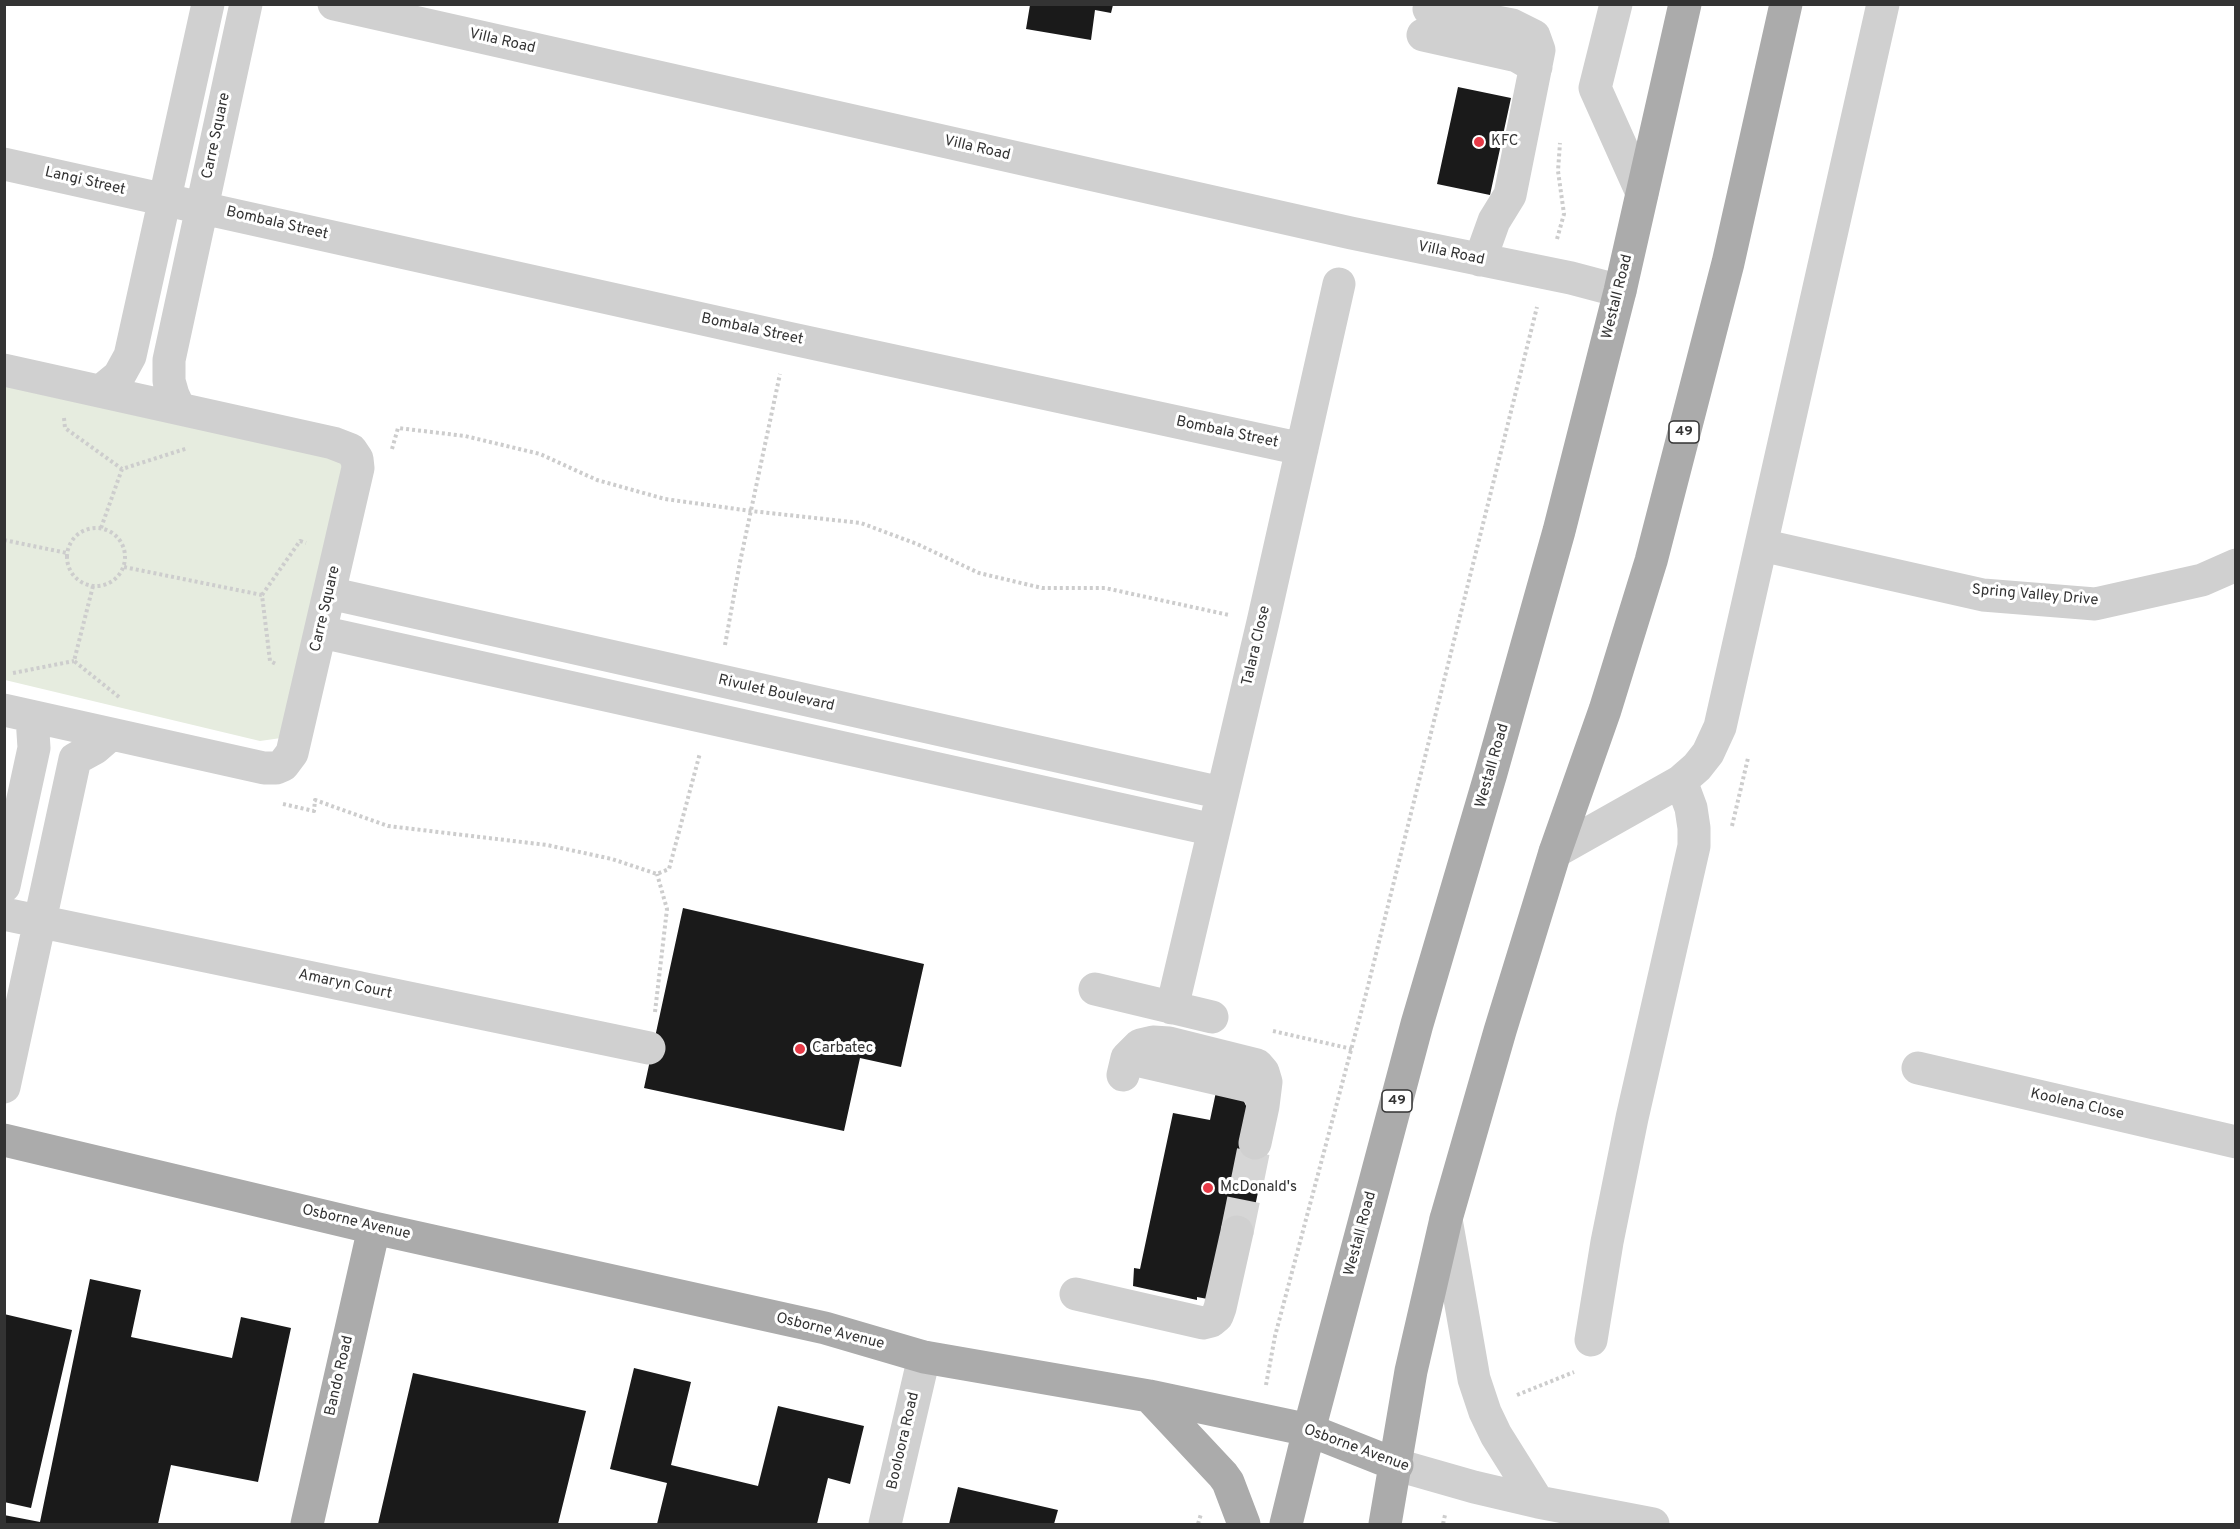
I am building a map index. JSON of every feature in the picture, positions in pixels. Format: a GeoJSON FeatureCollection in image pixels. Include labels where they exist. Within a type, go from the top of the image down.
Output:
{"type":"FeatureCollection","features":[{"type":"Feature","properties":{"kind":"main road","name":"Westall Road"},"geometry":{"type":"LineString","coordinates":[[1286,1524],[1417,1024],[1559,531],[1620,291],[1685,4]]}},
{"type":"Feature","properties":{"kind":"main road","name":"49"},"geometry":{"type":"LineString","coordinates":[[1385,1524],[1411,1371],[1446,1219],[1500,1031],[1651,561],[1728,263],[1786,4]]}},
{"type":"Feature","properties":{"kind":"main road","name":"Osborne Avenue"},"geometry":{"type":"LineString","coordinates":[[4,1140],[374,1228],[825,1328],[924,1357],[1149,1396],[1309,1430],[1396,1465]]}},
{"type":"Feature","properties":{"kind":"main road","name":"Bando Road"},"geometry":{"type":"LineString","coordinates":[[307,1524],[374,1228]]}},
{"type":"Feature","properties":{"kind":"main road"},"geometry":{"type":"LineString","coordinates":[[1149,1396],[1223,1475],[1228,1482],[1244,1524]]}},
{"type":"Feature","properties":{"kind":"street"},"geometry":{"type":"LineString","coordinates":[[102,390],[119,376],[130,356],[208,4]]}},
{"type":"Feature","properties":{"kind":"street","name":"Carre Square"},"geometry":{"type":"LineString","coordinates":[[179,408],[172,395],[169,381],[169,360],[246,4]]}},
{"type":"Feature","properties":{"kind":"street","name":"Villa Road"},"geometry":{"type":"LineString","coordinates":[[334,4],[385,10],[1351,233],[1547,273],[1620,291]]}},
{"type":"Feature","properties":{"kind":"street"},"geometry":{"type":"LineString","coordinates":[[1616,4],[1594,88],[1642,193]]}},
{"type":"Feature","properties":{"kind":"street"},"geometry":{"type":"LineString","coordinates":[[1556,852],[1681,781],[1708,753],[1720,727],[1883,4]]}},
{"type":"Feature","properties":{"kind":"street"},"geometry":{"type":"LineString","coordinates":[[1426,22],[1512,25],[1534,36],[1539,50],[1510,195],[1494,221],[1480,260]]}},
{"type":"Feature","properties":{"kind":"street","name":"Langi Street"},"geometry":{"type":"LineString","coordinates":[[4,164],[202,207]]}},
{"type":"Feature","properties":{"kind":"street","name":"Bombala Street"},"geometry":{"type":"LineString","coordinates":[[202,207],[788,338],[1302,449]]}},
{"type":"Feature","properties":{"kind":"street","name":"Talara Close"},"geometry":{"type":"LineString","coordinates":[[1172,1008],[1263,622],[1339,284]]}},
{"type":"Feature","properties":{"kind":"street","name":"Carre Square"},"geometry":{"type":"LineString","coordinates":[[4,370],[333,443],[351,450],[357,459],[358,468],[292,753],[283,765],[276,768],[264,768],[18,714]]}},
{"type":"Feature","properties":{"kind":"street","name":"Spring Valley Drive"},"geometry":{"type":"LineString","coordinates":[[1761,545],[1983,595],[2095,604],[2202,580],[2235,565]]}},
{"type":"Feature","properties":{"kind":"street","name":"Rivulet Boulevard"},"geometry":{"type":"LineString","coordinates":[[329,593],[718,682],[1222,793]]}},
{"type":"Feature","properties":{"kind":"street"},"geometry":{"type":"LineString","coordinates":[[321,632],[1214,830]]}},
{"type":"Feature","properties":{"kind":"street"},"geometry":{"type":"LineString","coordinates":[[709,718],[718,682]]}},
{"type":"Feature","properties":{"kind":"street","name":"Carre Square"},"geometry":{"type":"LineString","coordinates":[[4,886],[34,748],[18,714]]}},
{"type":"Feature","properties":{"kind":"street"},"geometry":{"type":"LineString","coordinates":[[4,1087],[75,759],[95,748],[110,735]]}},
{"type":"Feature","properties":{"kind":"street"},"geometry":{"type":"LineString","coordinates":[[1591,1340],[1607,1242],[1632,1118],[1694,846],[1694,828],[1690,808],[1681,781]]}},
{"type":"Feature","properties":{"kind":"street","name":"Amaryn Court"},"geometry":{"type":"LineString","coordinates":[[4,914],[649,1048]]}},
{"type":"Feature","properties":{"kind":"street"},"geometry":{"type":"LineString","coordinates":[[1095,989],[1212,1017]]}},
{"type":"Feature","properties":{"kind":"street"},"geometry":{"type":"LineString","coordinates":[[1125,1066],[1246,1084],[1260,1094],[1263,1106],[1255,1143]]}},
{"type":"Feature","properties":{"kind":"street","name":"Koolena Close"},"geometry":{"type":"LineString","coordinates":[[1918,1068],[2235,1142]]}},
{"type":"Feature","properties":{"kind":"street"},"geometry":{"type":"LineString","coordinates":[[1446,1219],[1474,1379],[1485,1412],[1496,1435],[1538,1502]]}},
{"type":"Feature","properties":{"kind":"street"},"geometry":{"type":"LineString","coordinates":[[1076,1294],[1203,1323],[1210,1321],[1217,1316],[1220,1308],[1237,1232]]}},
{"type":"Feature","properties":{"kind":"street","name":"Booloora Road"},"geometry":{"type":"LineString","coordinates":[[885,1524],[924,1357]]}},
{"type":"Feature","properties":{"kind":"street","name":"Osborne Avenue"},"geometry":{"type":"LineString","coordinates":[[1396,1465],[1538,1502],[1653,1524]]}},
{"type":"Feature","properties":{"kind":"path"},"geometry":{"type":"LineString","coordinates":[[1275,1336],[1352,1049],[1547,273],[1564,214],[1558,171],[1560,139]]}},
{"type":"Feature","properties":{"kind":"path"},"geometry":{"type":"LineString","coordinates":[[718,682],[750,512],[788,338]]}},
{"type":"Feature","properties":{"kind":"path"},"geometry":{"type":"LineString","coordinates":[[62,382],[65,428],[122,469]]}},
{"type":"Feature","properties":{"kind":"path"},"geometry":{"type":"LineString","coordinates":[[122,469],[193,446],[179,408]]}},
{"type":"Feature","properties":{"kind":"path"},"geometry":{"type":"LineString","coordinates":[[392,450],[398,428],[465,436],[540,454],[597,480],[665,499],[750,512],[861,523],[917,544],[980,573],[1042,588],[1105,588],[1263,622]]}},
{"type":"Feature","properties":{"kind":"path"},"geometry":{"type":"LineString","coordinates":[[101,528],[122,469]]}},
{"type":"Feature","properties":{"kind":"path"},"geometry":{"type":"LineString","coordinates":[[101,528],[119,538],[126,557],[119,576],[112,582],[93,586],[75,578],[68,563],[67,553],[70,543],[77,535],[86,530],[101,528]]}},
{"type":"Feature","properties":{"kind":"path"},"geometry":{"type":"LineString","coordinates":[[4,540],[67,553]]}},
{"type":"Feature","properties":{"kind":"path"},"geometry":{"type":"LineString","coordinates":[[310,679],[270,662],[262,595],[300,541],[340,551]]}},
{"type":"Feature","properties":{"kind":"path"},"geometry":{"type":"LineString","coordinates":[[124,567],[262,595]]}},
{"type":"Feature","properties":{"kind":"path"},"geometry":{"type":"LineString","coordinates":[[74,661],[93,586]]}},
{"type":"Feature","properties":{"kind":"path"},"geometry":{"type":"LineString","coordinates":[[8,675],[74,661]]}},
{"type":"Feature","properties":{"kind":"path"},"geometry":{"type":"LineString","coordinates":[[74,661],[121,699],[126,715],[110,735]]}},
{"type":"Feature","properties":{"kind":"path"},"geometry":{"type":"LineString","coordinates":[[280,803],[314,811],[315,800],[388,826],[547,845],[612,859],[657,874],[669,869],[709,718]]}},
{"type":"Feature","properties":{"kind":"path"},"geometry":{"type":"LineString","coordinates":[[649,1048],[661,973],[667,909],[657,874]]}},
{"type":"Feature","properties":{"kind":"path"},"geometry":{"type":"LineString","coordinates":[[1212,1017],[1352,1049]]}},
{"type":"Feature","properties":{"kind":"shaded area"},"geometry":{"type":"Polygon","coordinates":[[[5,380],[339,458],[350,477],[288,737],[260,741],[5,680],[5,380]]]}},
{"type":"Feature","properties":{"kind":"building"},"geometry":{"type":"Polygon","coordinates":[[[1030,5],[1113,5],[1111,13],[1095,10],[1091,40],[1026,29],[1030,5]]]}},
{"type":"Feature","properties":{"kind":"building"},"geometry":{"type":"Polygon","coordinates":[[[1458,87],[1511,98],[1490,195],[1437,184],[1458,87]]]}},
{"type":"Feature","properties":{"kind":"building"},"geometry":{"type":"Polygon","coordinates":[[[683,908],[924,964],[901,1067],[860,1058],[844,1131],[644,1088],[683,908]]]}},
{"type":"Feature","properties":{"kind":"building","name":"McDonald's"},"geometry":{"type":"Polygon","coordinates":[[[1216,1092],[1242,1098],[1268,1146],[1249,1234],[1213,1300],[1197,1297],[1197,1300],[1133,1286],[1134,1268],[1140,1269],[1173,1113],[1210,1120],[1216,1092]]]}},
{"type":"Feature","properties":{"kind":"building"},"geometry":{"type":"Polygon","coordinates":[[[90,1279],[141,1290],[131,1337],[232,1358],[241,1317],[291,1328],[258,1482],[171,1465],[158,1524],[4,1524],[4,1515],[40,1522],[90,1279]]]}},
{"type":"Feature","properties":{"kind":"building"},"geometry":{"type":"Polygon","coordinates":[[[4,1314],[72,1330],[31,1508],[4,1502],[4,1314]]]}},
{"type":"Feature","properties":{"kind":"building"},"geometry":{"type":"Polygon","coordinates":[[[634,1368],[691,1382],[671,1465],[758,1486],[778,1406],[864,1426],[850,1484],[828,1478],[817,1524],[657,1524],[667,1483],[610,1469],[634,1368]]]}},
{"type":"Feature","properties":{"kind":"building"},"geometry":{"type":"Polygon","coordinates":[[[413,1373],[586,1411],[558,1524],[378,1524],[413,1373]]]}},
{"type":"Feature","properties":{"kind":"building"},"geometry":{"type":"Polygon","coordinates":[[[958,1487],[1058,1510],[1054,1524],[949,1524],[958,1487]]]}},
{"type":"Feature","properties":{"kind":"tunnel"},"geometry":{"type":"LineString","coordinates":[[1237,1232],[1255,1143]]}},
{"type":"Feature","properties":{"kind":"place","name":"KFC"},"geometry":{"type":"Point","coordinates":[1479,142]}},
{"type":"Feature","properties":{"kind":"place","name":"Carbatec"},"geometry":{"type":"Point","coordinates":[800,1049]}},
{"type":"Feature","properties":{"kind":"place","name":"McDonald's"},"geometry":{"type":"Point","coordinates":[1208,1188]}}]}
